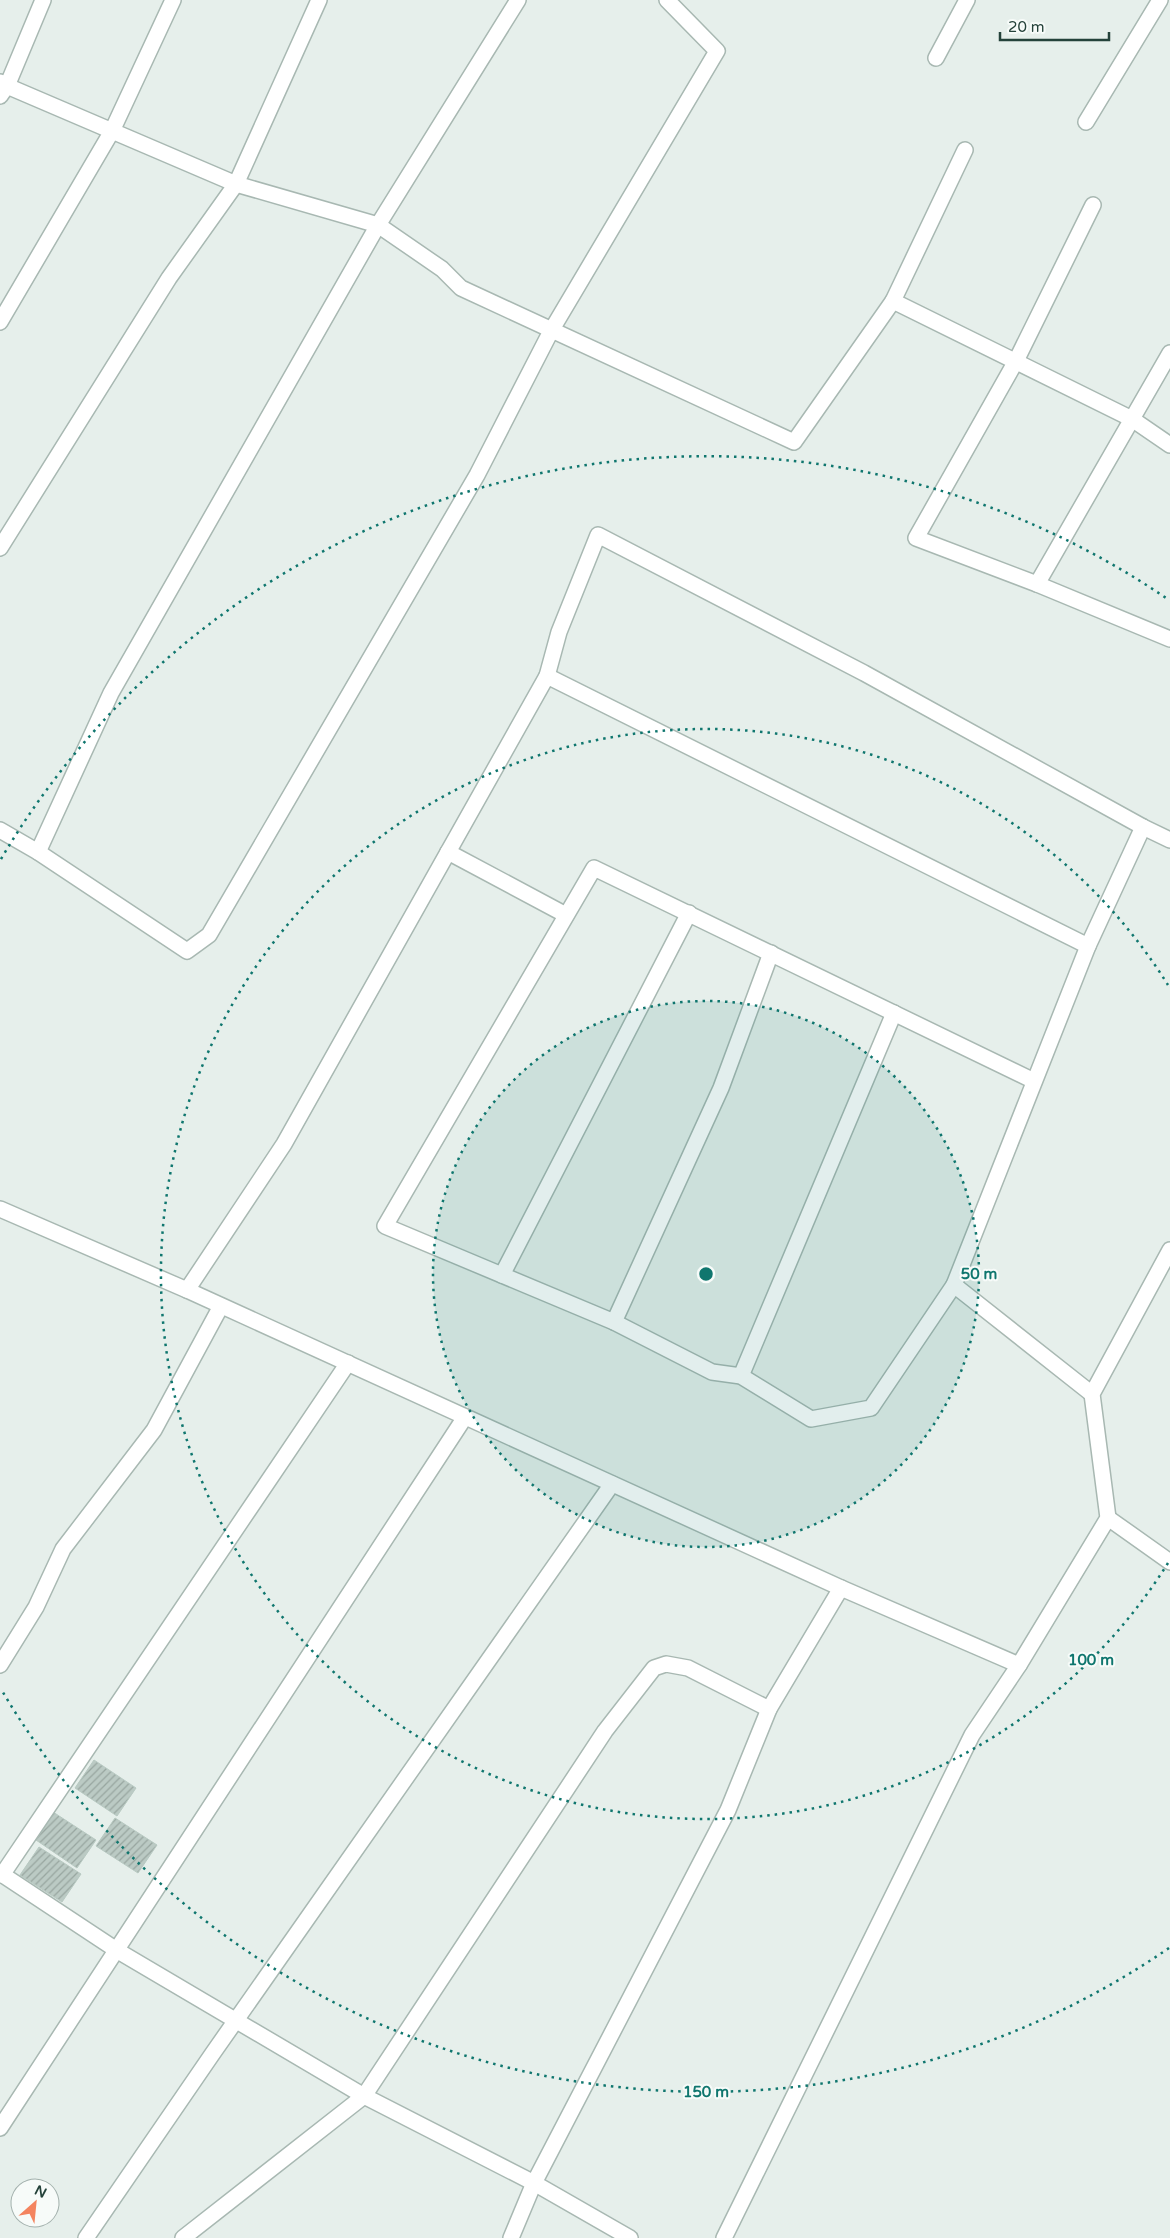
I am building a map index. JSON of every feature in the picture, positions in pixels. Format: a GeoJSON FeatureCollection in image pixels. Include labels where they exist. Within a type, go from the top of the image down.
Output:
{"type":"FeatureCollection","features":[{"type":"Feature","properties":{"kind":"street"},"geometry":{"type":"LineString","coordinates":[[42,0],[2,88],[112,131],[236,184],[378,225],[442,268],[461,288],[794,442],[893,301],[965,150]]}},
{"type":"Feature","properties":{"kind":"street"},"geometry":{"type":"LineString","coordinates":[[0,322],[112,131],[173,0]]}},
{"type":"Feature","properties":{"kind":"street"},"geometry":{"type":"LineString","coordinates":[[0,548],[169,278],[236,184],[318,0]]}},
{"type":"Feature","properties":{"kind":"street"},"geometry":{"type":"LineString","coordinates":[[38,852],[111,693],[378,225],[518,0]]}},
{"type":"Feature","properties":{"kind":"street"},"geometry":{"type":"LineString","coordinates":[[0,830],[38,852],[187,951],[209,935],[477,475],[551,331],[717,51],[667,0]]}},
{"type":"Feature","properties":{"kind":"street"},"geometry":{"type":"LineString","coordinates":[[936,58],[967,0]]}},
{"type":"Feature","properties":{"kind":"street"},"geometry":{"type":"LineString","coordinates":[[1086,122],[1160,0]]}},
{"type":"Feature","properties":{"kind":"street"},"geometry":{"type":"LineString","coordinates":[[1093,205],[1016,360],[916,538],[1168,632]]}},
{"type":"Feature","properties":{"kind":"street"},"geometry":{"type":"LineString","coordinates":[[893,301],[1016,360],[1132,420],[1170,445]]}},
{"type":"Feature","properties":{"kind":"street"},"geometry":{"type":"LineString","coordinates":[[1037,584],[1170,353]]}},
{"type":"Feature","properties":{"kind":"street"},"geometry":{"type":"LineString","coordinates":[[187,1290],[284,1144],[547,676],[559,632],[598,535],[864,673],[1143,827],[1170,840]]}},
{"type":"Feature","properties":{"kind":"street"},"geometry":{"type":"LineString","coordinates":[[547,676],[1088,946]]}},
{"type":"Feature","properties":{"kind":"street"},"geometry":{"type":"LineString","coordinates":[[1034,1081],[594,868],[385,1226],[614,1322],[712,1372],[741,1376],[812,1419],[871,1408],[954,1285],[1088,946],[1143,827]]}},
{"type":"Feature","properties":{"kind":"street"},"geometry":{"type":"LineString","coordinates":[[448,852],[566,915]]}},
{"type":"Feature","properties":{"kind":"street"},"geometry":{"type":"LineString","coordinates":[[502,1275],[689,913]]}},
{"type":"Feature","properties":{"kind":"street"},"geometry":{"type":"LineString","coordinates":[[614,1322],[721,1088],[771,953]]}},
{"type":"Feature","properties":{"kind":"street"},"geometry":{"type":"LineString","coordinates":[[741,1376],[894,1013]]}},
{"type":"Feature","properties":{"kind":"street"},"geometry":{"type":"LineString","coordinates":[[0,1209],[187,1290],[841,1588],[1019,1665]]}},
{"type":"Feature","properties":{"kind":"street"},"geometry":{"type":"LineString","coordinates":[[724,2238],[972,1735],[1019,1665],[1108,1518],[1092,1394],[1170,1250]]}},
{"type":"Feature","properties":{"kind":"street"},"geometry":{"type":"LineString","coordinates":[[954,1285],[1092,1394]]}},
{"type":"Feature","properties":{"kind":"street"},"geometry":{"type":"LineString","coordinates":[[0,1665],[36,1607],[63,1550],[154,1430],[221,1306]]}},
{"type":"Feature","properties":{"kind":"street"},"geometry":{"type":"LineString","coordinates":[[348,1363],[1,1874],[118,1951],[364,2096],[534,2183],[630,2238]]}},
{"type":"Feature","properties":{"kind":"street"},"geometry":{"type":"LineString","coordinates":[[0,2128],[118,1951],[465,1417]]}},
{"type":"Feature","properties":{"kind":"street"},"geometry":{"type":"LineString","coordinates":[[86,2238],[612,1484]]}},
{"type":"Feature","properties":{"kind":"street"},"geometry":{"type":"LineString","coordinates":[[1108,1518],[1170,1562]]}},
{"type":"Feature","properties":{"kind":"street"},"geometry":{"type":"LineString","coordinates":[[511,2238],[534,2183],[728,1810],[769,1709],[841,1588]]}},
{"type":"Feature","properties":{"kind":"street"},"geometry":{"type":"LineString","coordinates":[[183,2238],[364,2096],[605,1731],[654,1668],[666,1664],[688,1668],[769,1709]]}},
{"type":"Feature","properties":{"kind":"building"},"geometry":{"type":"Polygon","coordinates":[[[94,1760],[136,1788],[117,1816],[75,1788],[94,1760]]]}},
{"type":"Feature","properties":{"kind":"building"},"geometry":{"type":"Polygon","coordinates":[[[53,1812],[96,1840],[77,1868],[36,1840],[53,1812]]]}},
{"type":"Feature","properties":{"kind":"building"},"geometry":{"type":"Polygon","coordinates":[[[115,1818],[157,1845],[138,1873],[96,1846],[115,1818]]]}},
{"type":"Feature","properties":{"kind":"building"},"geometry":{"type":"Polygon","coordinates":[[[39,1847],[81,1874],[62,1902],[20,1875],[39,1847]]]}}]}
